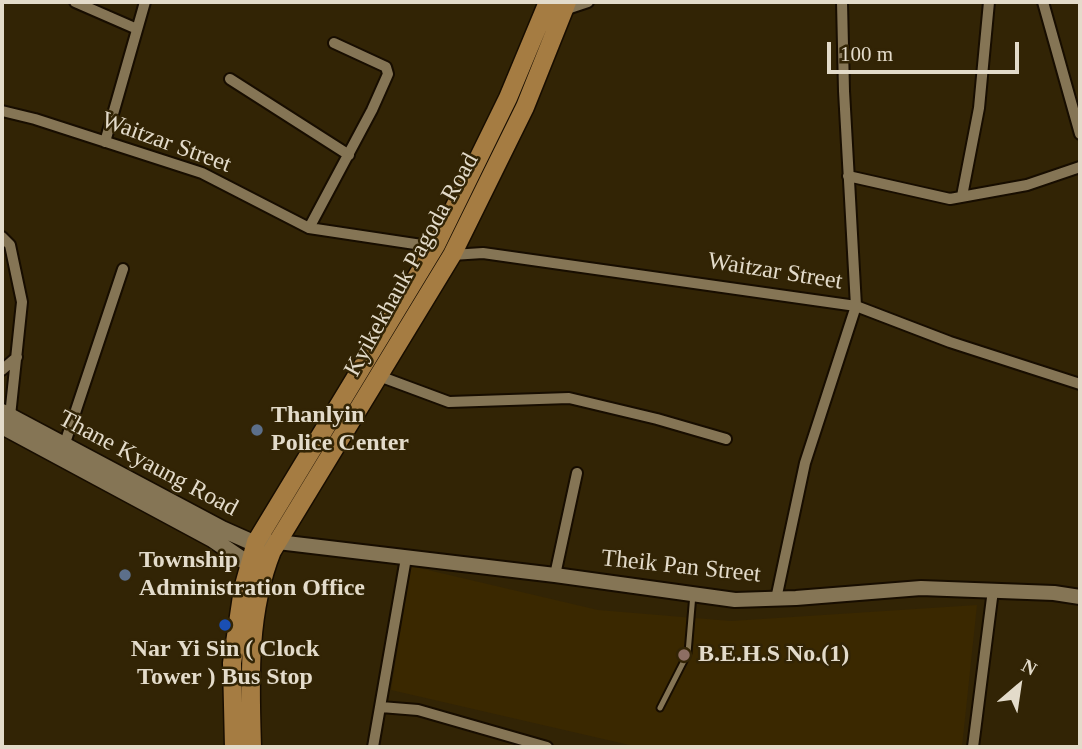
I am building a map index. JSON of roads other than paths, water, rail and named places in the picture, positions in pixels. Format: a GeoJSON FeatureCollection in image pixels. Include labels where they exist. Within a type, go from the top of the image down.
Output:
{"type":"FeatureCollection","features":[{"type":"Feature","properties":{"kind":"main road","name":"Kyikekhauk Pagoda Road"},"geometry":{"type":"LineString","coordinates":[[252,747],[249,668],[256,542],[435,247],[508,98],[560,4]]}},
{"type":"Feature","properties":{"kind":"main road","name":"Kyikekhauk Pagoda Road"},"geometry":{"type":"LineString","coordinates":[[234,747],[232,663],[256,569],[278,542],[452,255],[525,107],[560,4]]}},
{"type":"Feature","properties":{"kind":"main road","name":"Thane Kyaung Road"},"geometry":{"type":"LineString","coordinates":[[4,418],[65,446],[222,529],[256,542],[278,542]]}},
{"type":"Feature","properties":{"kind":"main road","name":"Thane Kyaung Road"},"geometry":{"type":"LineString","coordinates":[[4,418],[212,539],[256,569]]}},
{"type":"Feature","properties":{"kind":"street"},"geometry":{"type":"LineString","coordinates":[[75,2],[137,29]]}},
{"type":"Feature","properties":{"kind":"street"},"geometry":{"type":"LineString","coordinates":[[105,142],[145,2]]}},
{"type":"Feature","properties":{"kind":"street"},"geometry":{"type":"LineString","coordinates":[[560,4],[588,2]]}},
{"type":"Feature","properties":{"kind":"street"},"geometry":{"type":"LineString","coordinates":[[776,599],[805,463],[828,385],[856,306],[842,2]]}},
{"type":"Feature","properties":{"kind":"street"},"geometry":{"type":"LineString","coordinates":[[962,197],[979,108],[989,2]]}},
{"type":"Feature","properties":{"kind":"street"},"geometry":{"type":"LineString","coordinates":[[1043,2],[1080,134]]}},
{"type":"Feature","properties":{"kind":"street"},"geometry":{"type":"LineString","coordinates":[[309,228],[372,110],[388,70],[334,43]]}},
{"type":"Feature","properties":{"kind":"street"},"geometry":{"type":"LineString","coordinates":[[230,79],[349,155]]}},
{"type":"Feature","properties":{"kind":"street"},"geometry":{"type":"LineString","coordinates":[[1067,88],[1080,85]]}},
{"type":"Feature","properties":{"kind":"street","name":"Waitzar Street"},"geometry":{"type":"LineString","coordinates":[[2,111],[202,173],[309,228],[435,247]]}},
{"type":"Feature","properties":{"kind":"street"},"geometry":{"type":"LineString","coordinates":[[848,176],[950,199],[1027,185],[1080,167]]}},
{"type":"Feature","properties":{"kind":"street"},"geometry":{"type":"LineString","coordinates":[[2,237],[10,245],[22,302],[16,357],[4,418]]}},
{"type":"Feature","properties":{"kind":"street","name":"Waitzar Street"},"geometry":{"type":"LineString","coordinates":[[452,255],[483,253],[856,306],[950,342],[1080,384]]}},
{"type":"Feature","properties":{"kind":"street"},"geometry":{"type":"LineString","coordinates":[[65,446],[123,269]]}},
{"type":"Feature","properties":{"kind":"street"},"geometry":{"type":"LineString","coordinates":[[2,370],[16,357]]}},
{"type":"Feature","properties":{"kind":"street"},"geometry":{"type":"LineString","coordinates":[[379,376],[449,402],[569,398],[726,439]]}},
{"type":"Feature","properties":{"kind":"street"},"geometry":{"type":"LineString","coordinates":[[555,575],[578,473]]}},
{"type":"Feature","properties":{"kind":"street","name":"Theik Pan Street"},"geometry":{"type":"LineString","coordinates":[[278,542],[555,575],[735,600],[921,588],[1080,597]]}},
{"type":"Feature","properties":{"kind":"street"},"geometry":{"type":"LineString","coordinates":[[373,747],[406,558]]}},
{"type":"Feature","properties":{"kind":"street"},"geometry":{"type":"LineString","coordinates":[[973,747],[993,590]]}},
{"type":"Feature","properties":{"kind":"street"},"geometry":{"type":"LineString","coordinates":[[381,707],[418,710],[547,747]]}},
{"type":"Feature","properties":{"kind":"lane"},"geometry":{"type":"LineString","coordinates":[[660,708],[688,653],[693,594]]}},
{"type":"Feature","properties":{"kind":"place","name":"Thanlyin Police Center"},"geometry":{"type":"Point","coordinates":[257,430]}},
{"type":"Feature","properties":{"kind":"place","name":"Township Administration Office"},"geometry":{"type":"Point","coordinates":[125,575]}},
{"type":"Feature","properties":{"kind":"place","name":"Nar Yi Sin ( Clock Tower ) Bus Stop"},"geometry":{"type":"Point","coordinates":[225,625]}},
{"type":"Feature","properties":{"kind":"place","name":"B.E.H.S No.(1)"},"geometry":{"type":"Point","coordinates":[684,655]}}]}
